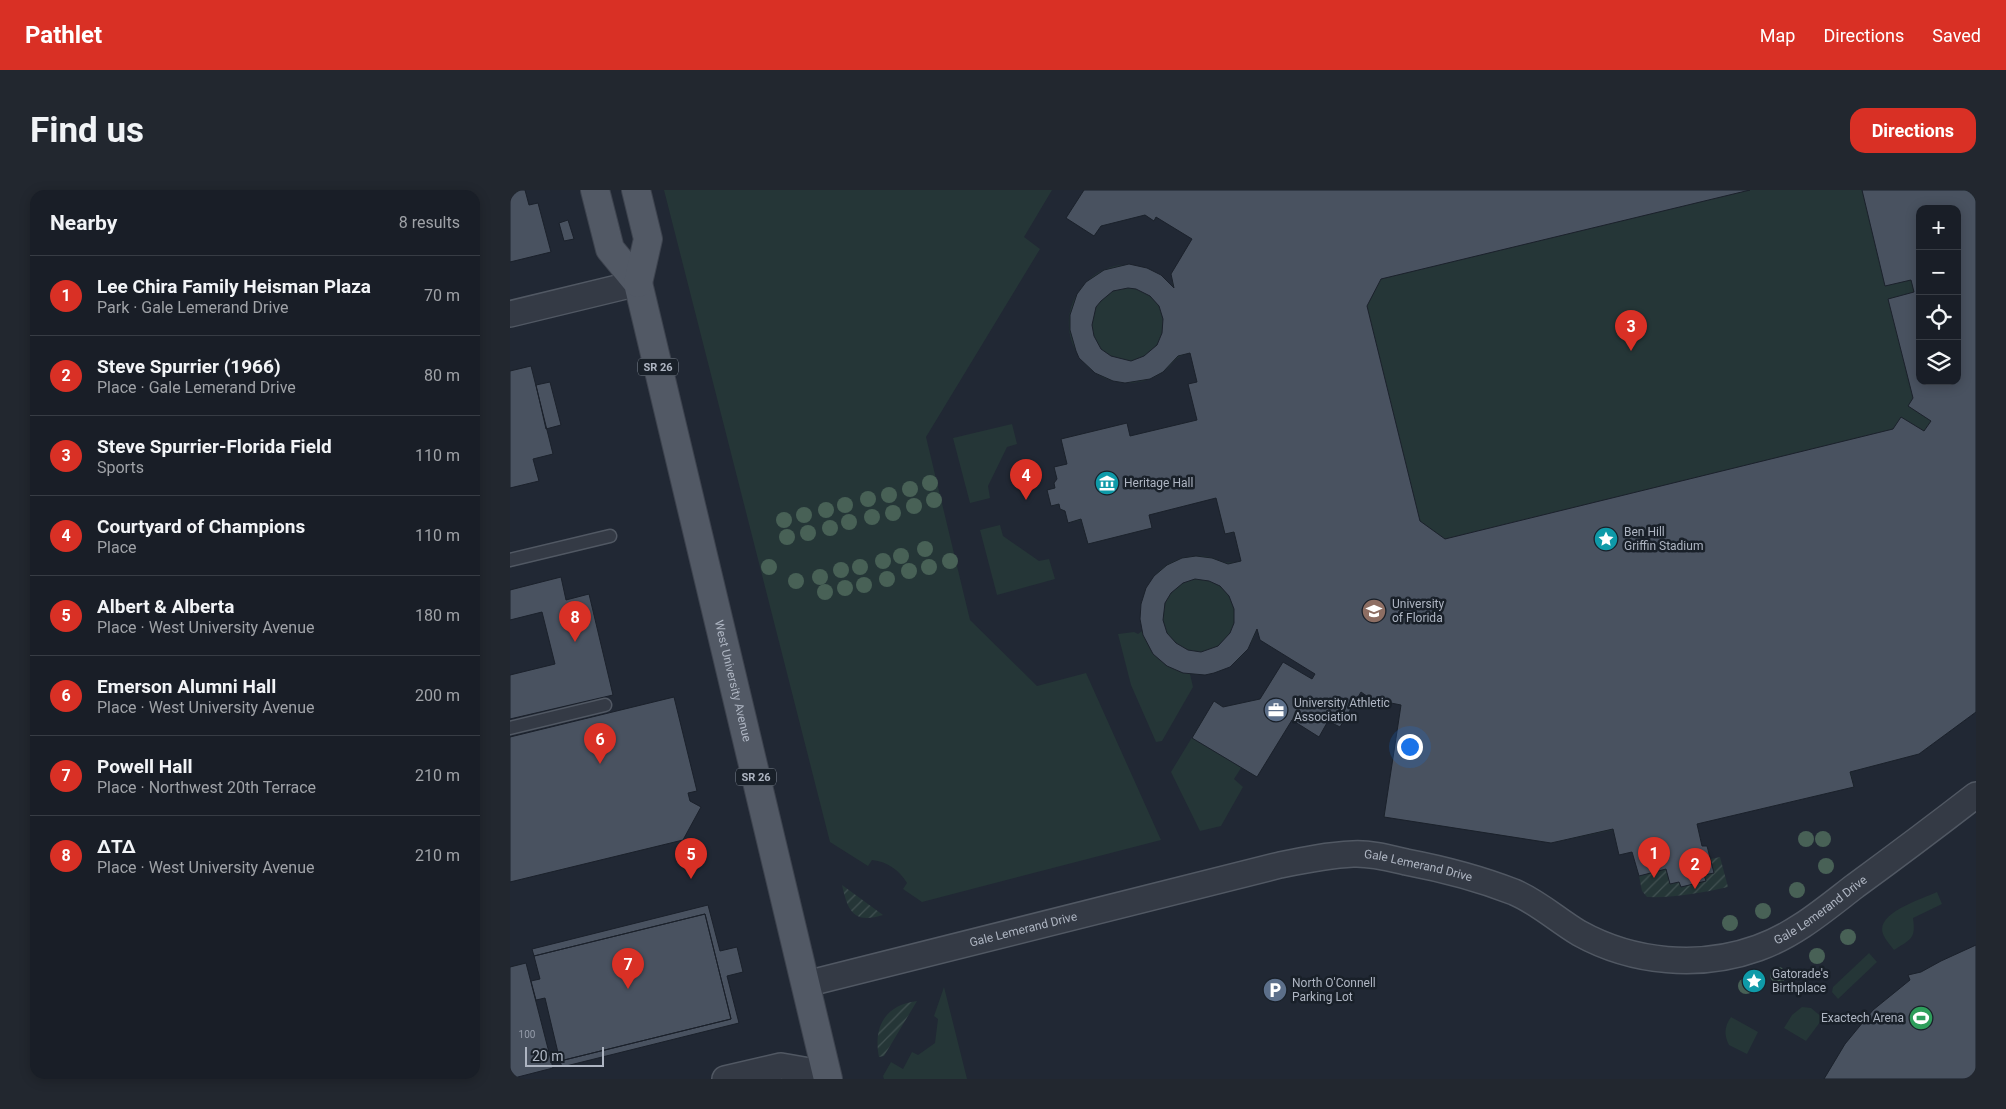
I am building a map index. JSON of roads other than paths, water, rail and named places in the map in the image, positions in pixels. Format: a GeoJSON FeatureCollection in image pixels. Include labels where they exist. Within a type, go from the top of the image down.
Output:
{"type":"FeatureCollection","features":[{"type":"Feature","properties":{"kind":"main road","name":"West University Avenue"},"geometry":{"type":"LineString","coordinates":[[595,190],[610,249],[638,283],[806,984],[824,1077]]}},
{"type":"Feature","properties":{"kind":"main road","name":"West University Avenue"},"geometry":{"type":"LineString","coordinates":[[636,190],[648,239],[638,283]]}},
{"type":"Feature","properties":{"kind":"street"},"geometry":{"type":"LineString","coordinates":[[510,314],[638,283]]}},
{"type":"Feature","properties":{"kind":"street","name":"Gale Lemerand Drive"},"geometry":{"type":"LineString","coordinates":[[806,984],[1280,865],[1313,858],[1354,854],[1380,856],[1469,875],[1516,893],[1578,932],[1611,948],[1648,958],[1668,960],[1709,959],[1760,948],[1796,929],[1976,795]]}},
{"type":"Feature","properties":{"kind":"street"},"geometry":{"type":"LineString","coordinates":[[725,1079],[781,1066],[824,1077]]}},
{"type":"Feature","properties":{"kind":"lane"},"geometry":{"type":"LineString","coordinates":[[510,560],[610,536]]}},
{"type":"Feature","properties":{"kind":"lane"},"geometry":{"type":"LineString","coordinates":[[510,728],[605,705]]}},
{"type":"Feature","properties":{"kind":"place","name":"Steve Spurrier-Florida Field"},"geometry":{"type":"Point","coordinates":[1631,351]}},
{"type":"Feature","properties":{"kind":"place","name":"Heritage Hall"},"geometry":{"type":"Point","coordinates":[1107,483]}},
{"type":"Feature","properties":{"kind":"place","name":"Courtyard of Champions"},"geometry":{"type":"Point","coordinates":[1026,500]}},
{"type":"Feature","properties":{"kind":"place","name":"Ben Hill Griffin Stadium"},"geometry":{"type":"Point","coordinates":[1606,539]}},
{"type":"Feature","properties":{"kind":"place","name":"University of Florida"},"geometry":{"type":"Point","coordinates":[1374,611]}},
{"type":"Feature","properties":{"kind":"place","name":"ΔΤΔ"},"geometry":{"type":"Point","coordinates":[575,642]}},
{"type":"Feature","properties":{"kind":"place","name":"University Athletic Association"},"geometry":{"type":"Point","coordinates":[1276,710]}},
{"type":"Feature","properties":{"kind":"place","name":"Emerson Alumni Hall"},"geometry":{"type":"Point","coordinates":[600,764]}},
{"type":"Feature","properties":{"kind":"place","name":"Lee Chira Family Heisman Plaza"},"geometry":{"type":"Point","coordinates":[1654,878]}},
{"type":"Feature","properties":{"kind":"place","name":"Albert & Alberta"},"geometry":{"type":"Point","coordinates":[691,879]}},
{"type":"Feature","properties":{"kind":"place","name":"Steve Spurrier (1966)"},"geometry":{"type":"Point","coordinates":[1695,889]}},
{"type":"Feature","properties":{"kind":"place","name":"Gatorade's Birthplace"},"geometry":{"type":"Point","coordinates":[1754,981]}},
{"type":"Feature","properties":{"kind":"place","name":"Powell Hall"},"geometry":{"type":"Point","coordinates":[628,989]}},
{"type":"Feature","properties":{"kind":"place","name":"North O'Connell Parking Lot"},"geometry":{"type":"Point","coordinates":[1275,990]}},
{"type":"Feature","properties":{"kind":"place","name":"Exactech Arena"},"geometry":{"type":"Point","coordinates":[1921,1018]}}]}
